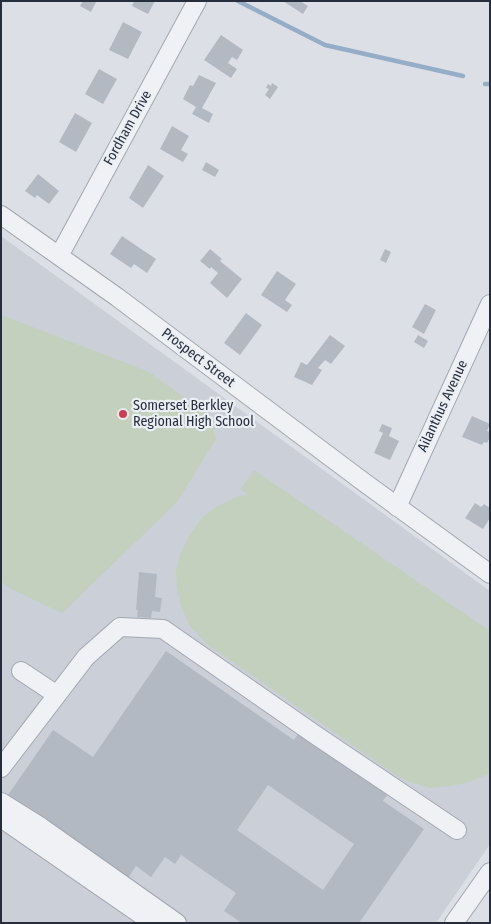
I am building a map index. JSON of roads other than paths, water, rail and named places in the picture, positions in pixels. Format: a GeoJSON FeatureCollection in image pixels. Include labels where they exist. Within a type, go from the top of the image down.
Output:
{"type":"FeatureCollection","features":[{"type":"Feature","properties":{"kind":"street","name":"Fordham Drive"},"geometry":{"type":"LineString","coordinates":[[59,256],[197,1]]}},
{"type":"Feature","properties":{"kind":"street","name":"Prospect Street"},"geometry":{"type":"LineString","coordinates":[[1,215],[117,297],[397,507],[490,574]]}},
{"type":"Feature","properties":{"kind":"street","name":"Ailanthus Avenue"},"geometry":{"type":"LineString","coordinates":[[397,507],[490,304]]}},
{"type":"Feature","properties":{"kind":"street"},"geometry":{"type":"LineString","coordinates":[[1,768],[86,657],[120,627],[163,629],[457,830]]}},
{"type":"Feature","properties":{"kind":"street"},"geometry":{"type":"LineString","coordinates":[[21,671],[57,695]]}},
{"type":"Feature","properties":{"kind":"street"},"geometry":{"type":"LineString","coordinates":[[1,802],[41,827],[177,923]]}},
{"type":"Feature","properties":{"kind":"street"},"geometry":{"type":"LineString","coordinates":[[1,818],[153,923]]}},
{"type":"Feature","properties":{"kind":"street"},"geometry":{"type":"LineString","coordinates":[[454,923],[490,872]]}},
{"type":"Feature","properties":{"kind":"waterway"},"geometry":{"type":"LineString","coordinates":[[238,1],[325,45],[463,76]]}},
{"type":"Feature","properties":{"kind":"waterway"},"geometry":{"type":"LineString","coordinates":[[485,84],[490,84]]}},
{"type":"Feature","properties":{"kind":"place","name":"Somerset Berkley Regional High School"},"geometry":{"type":"Point","coordinates":[123,414]}}]}
